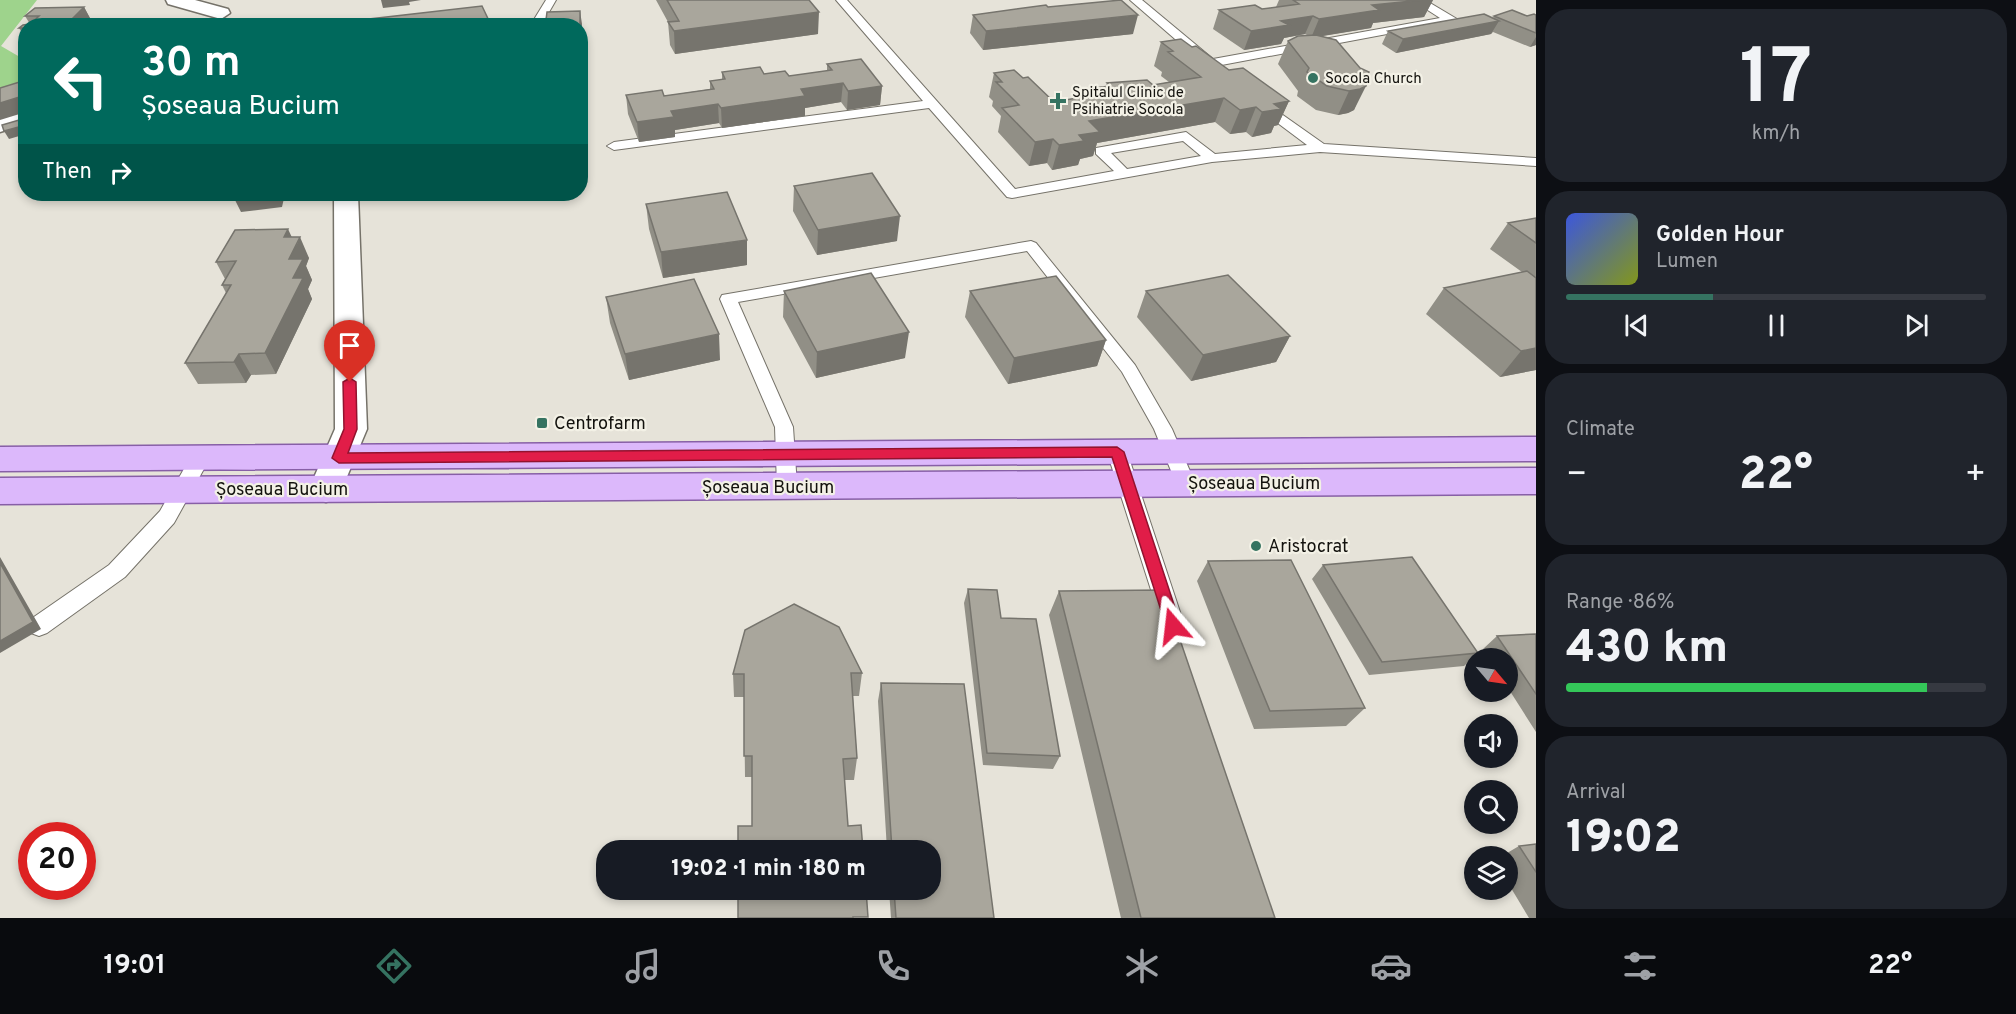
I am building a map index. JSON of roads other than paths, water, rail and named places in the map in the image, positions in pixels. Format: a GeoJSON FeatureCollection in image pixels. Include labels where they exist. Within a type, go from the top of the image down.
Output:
{"type":"FeatureCollection","features":[{"type":"Feature","properties":{"kind":"main road","name":"Șoseaua Bucium"},"geometry":{"type":"LineString","coordinates":[[0,491],[326,489],[786,470],[1117,452],[1536,449]]}},
{"type":"Feature","properties":{"kind":"main road","name":"Șoseaua Bucium"},"geometry":{"type":"LineString","coordinates":[[0,459],[339,458],[786,470],[1129,484],[1536,481]]}},
{"type":"Feature","properties":{"kind":"street"},"geometry":{"type":"LineString","coordinates":[[175,0],[221,14]]}},
{"type":"Feature","properties":{"kind":"street"},"geometry":{"type":"LineString","coordinates":[[0,125],[18,119]]}},
{"type":"Feature","properties":{"kind":"street"},"geometry":{"type":"LineString","coordinates":[[326,489],[351,429],[346,201]]}},
{"type":"Feature","properties":{"kind":"lane"},"geometry":{"type":"LineString","coordinates":[[540,18],[551,0]]}},
{"type":"Feature","properties":{"kind":"lane"},"geometry":{"type":"LineString","coordinates":[[841,0],[1012,194],[1212,158],[1320,148],[1536,162]]}},
{"type":"Feature","properties":{"kind":"lane"},"geometry":{"type":"LineString","coordinates":[[1135,0],[1228,78]]}},
{"type":"Feature","properties":{"kind":"lane"},"geometry":{"type":"LineString","coordinates":[[1211,63],[1451,19],[1417,0]]}},
{"type":"Feature","properties":{"kind":"lane"},"geometry":{"type":"LineString","coordinates":[[1246,92],[1320,148]]}},
{"type":"Feature","properties":{"kind":"lane"},"geometry":{"type":"LineString","coordinates":[[614,146],[932,104]]}},
{"type":"Feature","properties":{"kind":"lane"},"geometry":{"type":"LineString","coordinates":[[1124,174],[1101,151],[1186,136],[1212,158]]}},
{"type":"Feature","properties":{"kind":"lane"},"geometry":{"type":"LineString","coordinates":[[786,470],[784,427],[728,299],[1031,246],[1129,369],[1163,429],[1185,483]]}},
{"type":"Feature","properties":{"kind":"lane"},"geometry":{"type":"LineString","coordinates":[[1117,452],[1177,638]]}},
{"type":"Feature","properties":{"kind":"lane"},"geometry":{"type":"LineString","coordinates":[[39,626],[117,571],[167,518],[200,458]]}},
{"type":"Feature","properties":{"kind":"place","name":"Socola Church"},"geometry":{"type":"Point","coordinates":[1313,78]}},
{"type":"Feature","properties":{"kind":"place","name":"Spitalul Clinic de Psihiatrie Socola"},"geometry":{"type":"Point","coordinates":[1058,101]}},
{"type":"Feature","properties":{"kind":"place","name":"Centrofarm"},"geometry":{"type":"Point","coordinates":[542,423]}},
{"type":"Feature","properties":{"kind":"place","name":"Aristocrat"},"geometry":{"type":"Point","coordinates":[1256,546]}}]}
